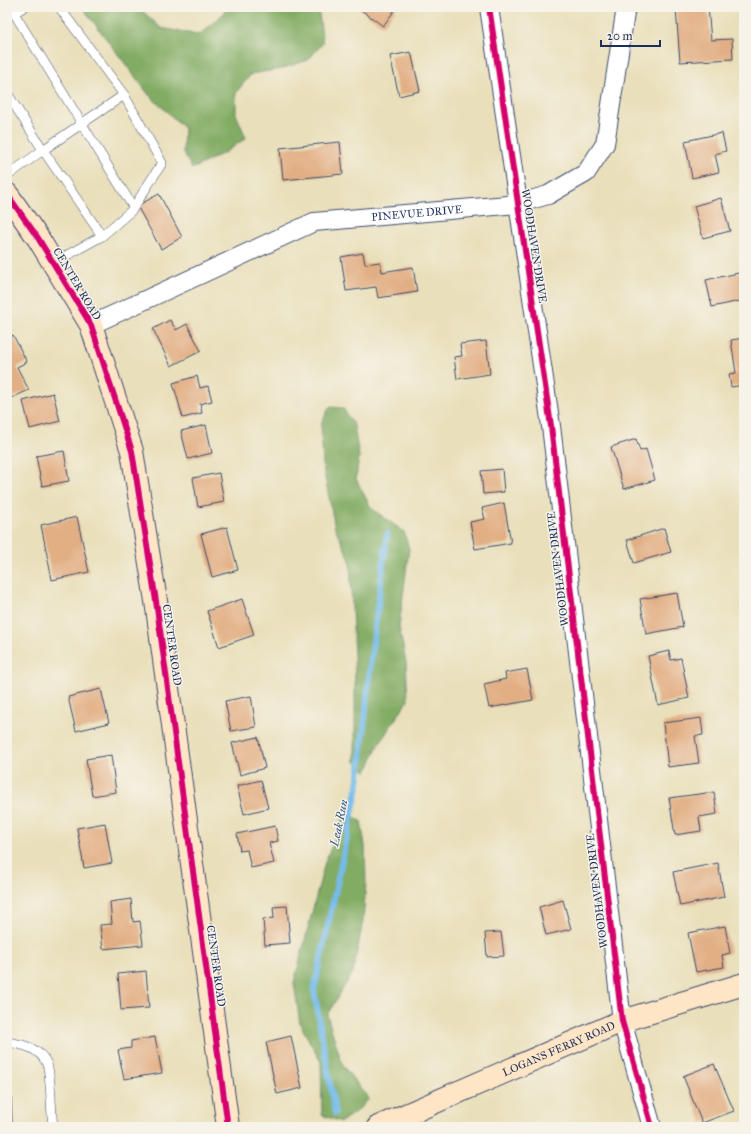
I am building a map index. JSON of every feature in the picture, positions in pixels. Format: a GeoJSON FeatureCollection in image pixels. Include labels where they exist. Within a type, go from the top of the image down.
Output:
{"type":"FeatureCollection","features":[{"type":"Feature","properties":{"kind":"street","name":"WOODHAVEN DRIVE"},"geometry":{"type":"LineString","coordinates":[[490,7],[517,204],[551,426],[622,1021],[652,1127]]}},
{"type":"Feature","properties":{"kind":"street","name":"PINEVUE DRIVE"},"geometry":{"type":"LineString","coordinates":[[91,325],[314,222],[517,204],[548,195],[586,173],[605,144],[626,7]]}},
{"type":"Feature","properties":{"kind":"street","name":"CENTER ROAD"},"geometry":{"type":"LineString","coordinates":[[7,194],[53,263],[91,325],[133,458],[156,601],[228,1127]]}},
{"type":"Feature","properties":{"kind":"street","name":"LOGANS FERRY ROAD"},"geometry":{"type":"LineString","coordinates":[[378,1127],[622,1021],[744,984]]}},
{"type":"Feature","properties":{"kind":"lane"},"geometry":{"type":"LineString","coordinates":[[24,7],[11,16],[83,124],[133,207]]}},
{"type":"Feature","properties":{"kind":"lane"},"geometry":{"type":"LineString","coordinates":[[53,263],[102,236],[133,207],[162,163],[124,95],[59,7]]}},
{"type":"Feature","properties":{"kind":"lane"},"geometry":{"type":"LineString","coordinates":[[7,93],[43,150],[102,236]]}},
{"type":"Feature","properties":{"kind":"lane"},"geometry":{"type":"LineString","coordinates":[[7,176],[124,95]]}},
{"type":"Feature","properties":{"kind":"lane"},"geometry":{"type":"LineString","coordinates":[[7,1042],[21,1044],[36,1050],[47,1064],[53,1127]]}},
{"type":"Feature","properties":{"kind":"green space"},"geometry":{"type":"Polygon","coordinates":[[[82,7],[138,7],[161,28],[199,35],[223,14],[226,7],[318,7],[323,43],[308,60],[281,69],[251,74],[236,93],[236,114],[246,138],[224,153],[192,169],[183,152],[184,128],[149,95],[82,7]]]}},
{"type":"Feature","properties":{"kind":"green space"},"geometry":{"type":"Polygon","coordinates":[[[329,407],[343,408],[354,426],[359,456],[356,479],[371,508],[404,532],[409,549],[399,627],[406,662],[408,700],[377,747],[367,772],[355,762],[355,681],[350,560],[335,528],[323,467],[321,425],[329,407]]]}},
{"type":"Feature","properties":{"kind":"green space"},"geometry":{"type":"Polygon","coordinates":[[[346,812],[361,821],[365,846],[366,883],[363,921],[353,972],[327,1015],[343,1066],[369,1099],[358,1110],[341,1122],[322,1115],[321,1062],[300,1024],[294,983],[325,862],[346,812]]]}},
{"type":"Feature","properties":{"kind":"building"},"geometry":{"type":"Polygon","coordinates":[[[357,7],[397,7],[383,26],[357,7]]]}},
{"type":"Feature","properties":{"kind":"building"},"geometry":{"type":"Polygon","coordinates":[[[708,7],[711,40],[732,39],[733,59],[680,62],[676,8],[708,7]]]}},
{"type":"Feature","properties":{"kind":"building"},"geometry":{"type":"Polygon","coordinates":[[[411,52],[420,91],[399,96],[390,56],[411,52]]]}},
{"type":"Feature","properties":{"kind":"building"},"geometry":{"type":"Polygon","coordinates":[[[722,133],[726,151],[715,154],[719,172],[692,178],[685,141],[722,133]]]}},
{"type":"Feature","properties":{"kind":"building"},"geometry":{"type":"Polygon","coordinates":[[[340,142],[343,174],[283,180],[280,148],[340,142]]]}},
{"type":"Feature","properties":{"kind":"building"},"geometry":{"type":"Polygon","coordinates":[[[159,194],[182,237],[161,249],[137,206],[159,194]]]}},
{"type":"Feature","properties":{"kind":"building"},"geometry":{"type":"Polygon","coordinates":[[[721,198],[730,231],[703,238],[694,206],[721,198]]]}},
{"type":"Feature","properties":{"kind":"building"},"geometry":{"type":"Polygon","coordinates":[[[363,253],[365,264],[380,262],[382,272],[413,267],[417,292],[378,298],[376,287],[346,291],[341,257],[363,253]]]}},
{"type":"Feature","properties":{"kind":"building"},"geometry":{"type":"Polygon","coordinates":[[[743,272],[744,300],[712,307],[706,280],[743,272]]]}},
{"type":"Feature","properties":{"kind":"building"},"geometry":{"type":"Polygon","coordinates":[[[170,320],[176,330],[187,324],[201,351],[171,366],[153,329],[170,320]]]}},
{"type":"Feature","properties":{"kind":"building"},"geometry":{"type":"Polygon","coordinates":[[[13,335],[27,362],[17,367],[29,390],[7,400],[7,338],[13,335]]]}},
{"type":"Feature","properties":{"kind":"building"},"geometry":{"type":"Polygon","coordinates":[[[744,338],[744,385],[731,387],[729,374],[736,373],[731,340],[744,338]]]}},
{"type":"Feature","properties":{"kind":"building"},"geometry":{"type":"Polygon","coordinates":[[[486,341],[490,374],[457,379],[454,357],[462,356],[460,344],[486,341]]]}},
{"type":"Feature","properties":{"kind":"building"},"geometry":{"type":"Polygon","coordinates":[[[197,376],[200,388],[208,386],[212,401],[200,404],[202,413],[183,418],[173,383],[197,376]]]}},
{"type":"Feature","properties":{"kind":"building"},"geometry":{"type":"Polygon","coordinates":[[[53,393],[60,421],[30,429],[23,401],[53,393]]]}},
{"type":"Feature","properties":{"kind":"building"},"geometry":{"type":"Polygon","coordinates":[[[206,425],[212,453],[188,459],[181,431],[206,425]]]}},
{"type":"Feature","properties":{"kind":"building"},"geometry":{"type":"Polygon","coordinates":[[[636,439],[640,451],[646,449],[655,480],[624,489],[611,447],[636,439]]]}},
{"type":"Feature","properties":{"kind":"building"},"geometry":{"type":"Polygon","coordinates":[[[64,451],[69,481],[42,486],[36,456],[64,451]]]}},
{"type":"Feature","properties":{"kind":"building"},"geometry":{"type":"Polygon","coordinates":[[[502,469],[504,492],[483,494],[481,471],[502,469]]]}},
{"type":"Feature","properties":{"kind":"building"},"geometry":{"type":"Polygon","coordinates":[[[219,473],[224,502],[198,507],[193,478],[219,473]]]}},
{"type":"Feature","properties":{"kind":"building"},"geometry":{"type":"Polygon","coordinates":[[[504,503],[511,543],[475,549],[470,522],[485,519],[482,508],[504,503]]]}},
{"type":"Feature","properties":{"kind":"building"},"geometry":{"type":"Polygon","coordinates":[[[77,517],[89,572],[52,580],[41,525],[77,517]]]}},
{"type":"Feature","properties":{"kind":"building"},"geometry":{"type":"Polygon","coordinates":[[[227,527],[238,570],[212,577],[201,534],[227,527]]]}},
{"type":"Feature","properties":{"kind":"building"},"geometry":{"type":"Polygon","coordinates":[[[664,528],[671,552],[634,563],[627,540],[664,528]]]}},
{"type":"Feature","properties":{"kind":"building"},"geometry":{"type":"Polygon","coordinates":[[[677,593],[683,627],[646,634],[640,599],[677,593]]]}},
{"type":"Feature","properties":{"kind":"building"},"geometry":{"type":"Polygon","coordinates":[[[242,599],[254,635],[219,647],[207,611],[242,599]]]}},
{"type":"Feature","properties":{"kind":"building"},"geometry":{"type":"Polygon","coordinates":[[[669,651],[671,660],[681,658],[689,698],[658,705],[648,656],[669,651]]]}},
{"type":"Feature","properties":{"kind":"building"},"geometry":{"type":"Polygon","coordinates":[[[527,669],[533,700],[489,708],[484,684],[506,679],[505,673],[527,669]]]}},
{"type":"Feature","properties":{"kind":"building"},"geometry":{"type":"Polygon","coordinates":[[[101,689],[109,723],[76,731],[68,697],[101,689]]]}},
{"type":"Feature","properties":{"kind":"building"},"geometry":{"type":"Polygon","coordinates":[[[251,696],[256,727],[231,731],[225,701],[251,696]]]}},
{"type":"Feature","properties":{"kind":"building"},"geometry":{"type":"Polygon","coordinates":[[[701,718],[703,735],[695,736],[699,763],[668,767],[663,723],[701,718]]]}},
{"type":"Feature","properties":{"kind":"building"},"geometry":{"type":"Polygon","coordinates":[[[258,737],[265,768],[240,775],[232,743],[258,737]]]}},
{"type":"Feature","properties":{"kind":"building"},"geometry":{"type":"Polygon","coordinates":[[[111,755],[116,792],[92,796],[86,759],[111,755]]]}},
{"type":"Feature","properties":{"kind":"building"},"geometry":{"type":"Polygon","coordinates":[[[261,780],[268,808],[244,814],[237,786],[261,780]]]}},
{"type":"Feature","properties":{"kind":"building"},"geometry":{"type":"Polygon","coordinates":[[[714,792],[717,814],[699,817],[701,831],[675,835],[669,798],[714,792]]]}},
{"type":"Feature","properties":{"kind":"building"},"geometry":{"type":"Polygon","coordinates":[[[105,823],[112,863],[84,868],[77,828],[105,823]]]}},
{"type":"Feature","properties":{"kind":"building"},"geometry":{"type":"Polygon","coordinates":[[[275,826],[278,841],[269,843],[274,863],[251,868],[247,850],[240,851],[237,834],[275,826]]]}},
{"type":"Feature","properties":{"kind":"building"},"geometry":{"type":"Polygon","coordinates":[[[718,863],[724,897],[680,906],[673,872],[718,863]]]}},
{"type":"Feature","properties":{"kind":"building"},"geometry":{"type":"Polygon","coordinates":[[[131,899],[133,922],[140,921],[143,945],[103,949],[100,925],[112,924],[110,902],[131,899]]]}},
{"type":"Feature","properties":{"kind":"building"},"geometry":{"type":"Polygon","coordinates":[[[563,900],[571,929],[546,935],[539,907],[563,900]]]}},
{"type":"Feature","properties":{"kind":"building"},"geometry":{"type":"Polygon","coordinates":[[[287,906],[290,943],[265,945],[263,919],[274,918],[273,907],[287,906]]]}},
{"type":"Feature","properties":{"kind":"building"},"geometry":{"type":"Polygon","coordinates":[[[725,926],[730,953],[722,955],[724,967],[696,972],[688,933],[725,926]]]}},
{"type":"Feature","properties":{"kind":"building"},"geometry":{"type":"Polygon","coordinates":[[[501,932],[504,956],[487,957],[485,933],[501,932]]]}},
{"type":"Feature","properties":{"kind":"building"},"geometry":{"type":"Polygon","coordinates":[[[146,971],[149,1008],[121,1010],[118,974],[146,971]]]}},
{"type":"Feature","properties":{"kind":"building"},"geometry":{"type":"Polygon","coordinates":[[[291,1036],[302,1088],[277,1094],[266,1042],[291,1036]]]}},
{"type":"Feature","properties":{"kind":"building"},"geometry":{"type":"Polygon","coordinates":[[[155,1037],[162,1073],[124,1079],[118,1050],[131,1048],[131,1041],[155,1037]]]}},
{"type":"Feature","properties":{"kind":"building"},"geometry":{"type":"Polygon","coordinates":[[[714,1064],[734,1111],[702,1123],[683,1076],[714,1064]]]}},
{"type":"Feature","properties":{"kind":"building"},"geometry":{"type":"Polygon","coordinates":[[[7,1081],[11,1081],[12,1123],[7,1123],[7,1081]]]}},
{"type":"Feature","properties":{"kind":"waterway","name":"Leak Run"},"geometry":{"type":"LineString","coordinates":[[335,1113],[314,990],[358,786],[371,659],[387,534]]}},
{"type":"Feature","properties":{"kind":"cycle path"},"geometry":{"type":"LineString","coordinates":[[489,7],[551,426],[622,1021],[652,1127]]}},
{"type":"Feature","properties":{"kind":"cycle path"},"geometry":{"type":"LineString","coordinates":[[7,194],[38,238],[91,325],[132,451],[156,601],[228,1127]]}}]}
